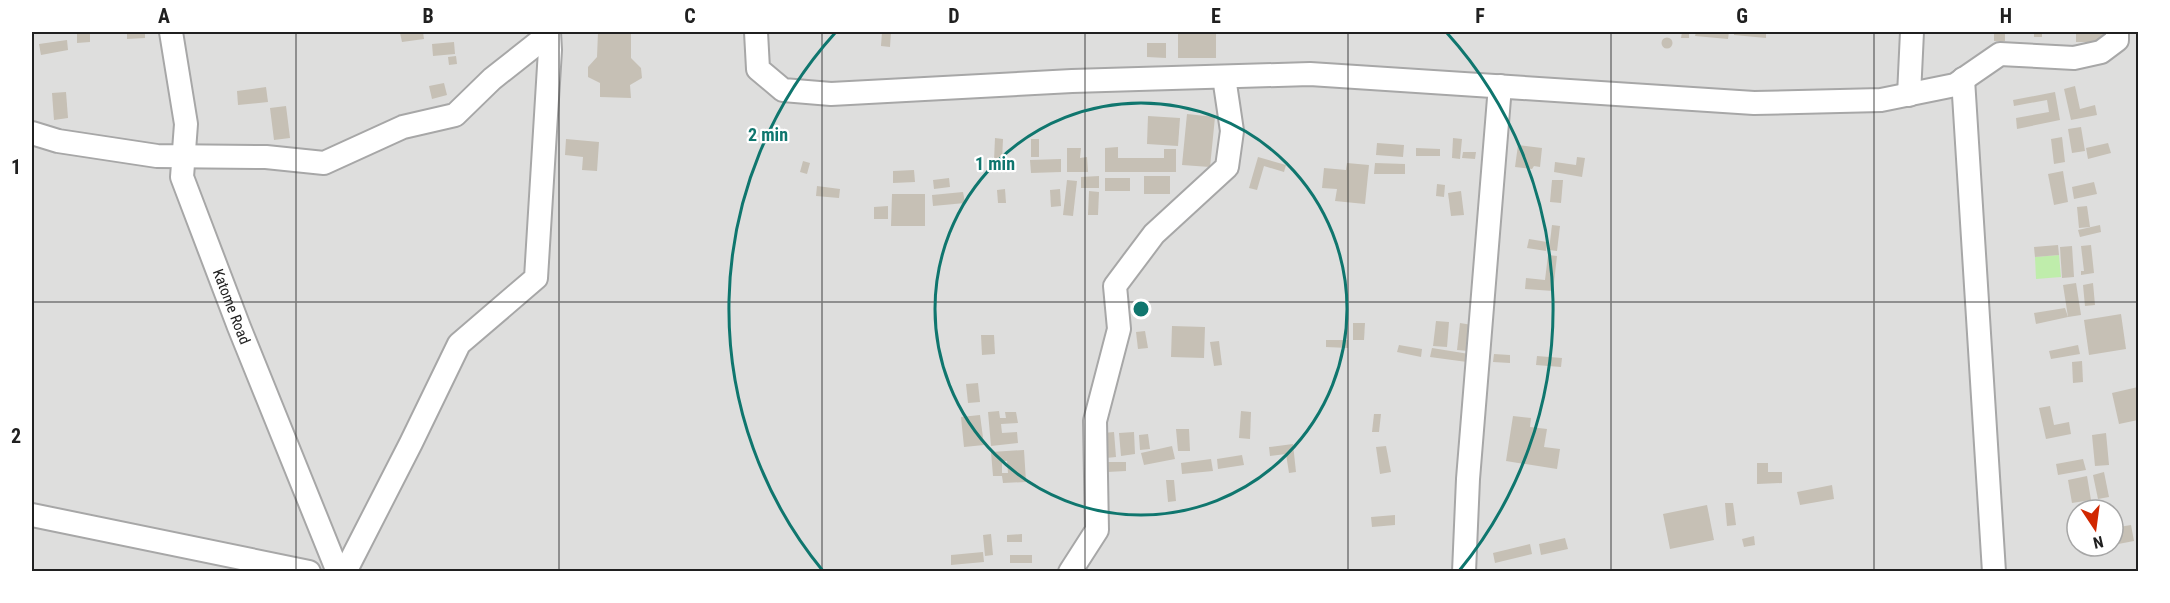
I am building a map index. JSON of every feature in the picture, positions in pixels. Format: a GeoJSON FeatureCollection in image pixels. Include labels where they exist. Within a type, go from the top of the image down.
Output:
{"type":"FeatureCollection","features":[{"type":"Feature","properties":{"kind":"street","name":"Katome Road"},"geometry":{"type":"LineString","coordinates":[[171,32],[186,123],[182,177],[239,327],[338,572]]}},
{"type":"Feature","properties":{"kind":"street"},"geometry":{"type":"LineString","coordinates":[[756,32],[758,69],[783,90],[802,92],[831,94],[1072,81],[1310,75],[1754,103],[1881,100],[1955,85],[2000,54],[2074,58],[2101,52],[2116,40],[2117,32]]}},
{"type":"Feature","properties":{"kind":"street"},"geometry":{"type":"LineString","coordinates":[[1909,94],[1912,32]]}},
{"type":"Feature","properties":{"kind":"street"},"geometry":{"type":"LineString","coordinates":[[32,133],[58,141],[157,156],[266,158],[324,163],[403,127],[455,115],[492,79],[549,33]]}},
{"type":"Feature","properties":{"kind":"street"},"geometry":{"type":"LineString","coordinates":[[345,572],[459,344],[536,278],[549,74],[549,33]]}},
{"type":"Feature","properties":{"kind":"street"},"geometry":{"type":"LineString","coordinates":[[1070,572],[1097,530],[1095,421],[1119,329],[1115,286],[1154,234],[1227,167],[1232,131],[1224,77]]}},
{"type":"Feature","properties":{"kind":"street"},"geometry":{"type":"LineString","coordinates":[[1963,79],[1994,572]]}},
{"type":"Feature","properties":{"kind":"street"},"geometry":{"type":"LineString","coordinates":[[1464,572],[1468,479],[1500,86]]}},
{"type":"Feature","properties":{"kind":"street"},"geometry":{"type":"LineString","coordinates":[[32,515],[309,572]]}},
{"type":"Feature","properties":{"kind":"shaded area"},"geometry":{"type":"Polygon","coordinates":[[[32,32],[2138,32],[2138,571],[32,571],[32,32]]]}},
{"type":"Feature","properties":{"kind":"green space"},"geometry":{"type":"Polygon","coordinates":[[[2059,255],[2061,277],[2036,279],[2035,257],[2059,255]]]}},
{"type":"Feature","properties":{"kind":"building"},"geometry":{"type":"Polygon","coordinates":[[[77,32],[90,32],[90,42],[77,43],[77,32]]]}},
{"type":"Feature","properties":{"kind":"building"},"geometry":{"type":"Polygon","coordinates":[[[127,32],[145,32],[145,38],[127,39],[127,32]]]}},
{"type":"Feature","properties":{"kind":"building"},"geometry":{"type":"Polygon","coordinates":[[[423,32],[424,39],[402,42],[400,33],[423,32]]]}},
{"type":"Feature","properties":{"kind":"building"},"geometry":{"type":"Polygon","coordinates":[[[598,32],[631,32],[631,58],[641,68],[642,78],[630,85],[631,98],[600,97],[600,83],[588,77],[588,67],[597,57],[598,32]]]}},
{"type":"Feature","properties":{"kind":"building"},"geometry":{"type":"Polygon","coordinates":[[[882,32],[891,32],[890,47],[881,46],[882,32]]]}},
{"type":"Feature","properties":{"kind":"building"},"geometry":{"type":"Polygon","coordinates":[[[1178,32],[1216,32],[1216,58],[1178,58],[1178,32]]]}},
{"type":"Feature","properties":{"kind":"building"},"geometry":{"type":"Polygon","coordinates":[[[1682,32],[1689,32],[1689,38],[1681,38],[1682,32]]]}},
{"type":"Feature","properties":{"kind":"building"},"geometry":{"type":"Polygon","coordinates":[[[1696,32],[1729,32],[1728,39],[1695,36],[1696,32]]]}},
{"type":"Feature","properties":{"kind":"building"},"geometry":{"type":"Polygon","coordinates":[[[1734,32],[1766,32],[1766,38],[1734,35],[1734,32]]]}},
{"type":"Feature","properties":{"kind":"building"},"geometry":{"type":"Polygon","coordinates":[[[1994,32],[2005,32],[2005,41],[1994,41],[1994,32]]]}},
{"type":"Feature","properties":{"kind":"building"},"geometry":{"type":"Polygon","coordinates":[[[2034,32],[2042,32],[2042,37],[2034,37],[2034,32]]]}},
{"type":"Feature","properties":{"kind":"building"},"geometry":{"type":"Polygon","coordinates":[[[2076,32],[2109,32],[2109,42],[2076,42],[2076,32]]]}},
{"type":"Feature","properties":{"kind":"building"},"geometry":{"type":"Polygon","coordinates":[[[1667,37],[1673,43],[1667,49],[1661,43],[1667,37]]]}},
{"type":"Feature","properties":{"kind":"building"},"geometry":{"type":"Polygon","coordinates":[[[67,40],[68,50],[41,55],[39,44],[67,40]]]}},
{"type":"Feature","properties":{"kind":"building"},"geometry":{"type":"Polygon","coordinates":[[[454,42],[455,54],[433,56],[432,44],[454,42]]]}},
{"type":"Feature","properties":{"kind":"building"},"geometry":{"type":"Polygon","coordinates":[[[1147,43],[1166,43],[1166,58],[1147,57],[1147,43]]]}},
{"type":"Feature","properties":{"kind":"building"},"geometry":{"type":"Polygon","coordinates":[[[456,56],[457,64],[449,65],[448,57],[456,56]]]}},
{"type":"Feature","properties":{"kind":"building"},"geometry":{"type":"Polygon","coordinates":[[[444,83],[447,95],[432,99],[429,86],[444,83]]]}},
{"type":"Feature","properties":{"kind":"building"},"geometry":{"type":"Polygon","coordinates":[[[2075,86],[2080,109],[2095,105],[2097,115],[2071,120],[2064,89],[2075,86]]]}},
{"type":"Feature","properties":{"kind":"building"},"geometry":{"type":"Polygon","coordinates":[[[266,87],[268,102],[238,105],[237,91],[266,87]]]}},
{"type":"Feature","properties":{"kind":"building"},"geometry":{"type":"Polygon","coordinates":[[[66,92],[68,118],[54,120],[52,93],[66,92]]]}},
{"type":"Feature","properties":{"kind":"building"},"geometry":{"type":"Polygon","coordinates":[[[2055,92],[2060,120],[2017,129],[2016,118],[2049,112],[2047,100],[2014,106],[2013,100],[2055,92]]]}},
{"type":"Feature","properties":{"kind":"building"},"geometry":{"type":"Polygon","coordinates":[[[286,106],[290,138],[274,140],[270,108],[286,106]]]}},
{"type":"Feature","properties":{"kind":"building"},"geometry":{"type":"Polygon","coordinates":[[[1187,114],[1215,117],[1210,167],[1182,165],[1187,114]]]}},
{"type":"Feature","properties":{"kind":"building"},"geometry":{"type":"Polygon","coordinates":[[[1148,116],[1180,118],[1178,146],[1147,144],[1148,116]]]}},
{"type":"Feature","properties":{"kind":"building"},"geometry":{"type":"Polygon","coordinates":[[[2081,127],[2085,151],[2072,153],[2068,129],[2081,127]]]}},
{"type":"Feature","properties":{"kind":"building"},"geometry":{"type":"Polygon","coordinates":[[[2062,137],[2065,162],[2054,164],[2051,139],[2062,137]]]}},
{"type":"Feature","properties":{"kind":"building"},"geometry":{"type":"Polygon","coordinates":[[[995,138],[1003,139],[1002,161],[994,161],[995,138]]]}},
{"type":"Feature","properties":{"kind":"building"},"geometry":{"type":"Polygon","coordinates":[[[1453,138],[1462,139],[1460,159],[1452,158],[1453,138]]]}},
{"type":"Feature","properties":{"kind":"building"},"geometry":{"type":"Polygon","coordinates":[[[566,139],[599,142],[597,171],[582,170],[583,157],[565,155],[566,139]]]}},
{"type":"Feature","properties":{"kind":"building"},"geometry":{"type":"Polygon","coordinates":[[[1031,139],[1039,139],[1039,157],[1031,157],[1031,139]]]}},
{"type":"Feature","properties":{"kind":"building"},"geometry":{"type":"Polygon","coordinates":[[[1377,143],[1404,145],[1403,157],[1376,155],[1377,143]]]}},
{"type":"Feature","properties":{"kind":"building"},"geometry":{"type":"Polygon","coordinates":[[[2108,143],[2111,153],[2088,159],[2086,148],[2108,143]]]}},
{"type":"Feature","properties":{"kind":"building"},"geometry":{"type":"Polygon","coordinates":[[[1518,145],[1542,148],[1540,167],[1534,166],[1532,169],[1515,167],[1518,145]]]}},
{"type":"Feature","properties":{"kind":"building"},"geometry":{"type":"Polygon","coordinates":[[[1118,147],[1118,158],[1164,158],[1164,149],[1176,149],[1176,172],[1105,172],[1105,148],[1118,147]]]}},
{"type":"Feature","properties":{"kind":"building"},"geometry":{"type":"Polygon","coordinates":[[[1067,148],[1081,148],[1080,158],[1087,157],[1088,172],[1067,172],[1067,148]]]}},
{"type":"Feature","properties":{"kind":"building"},"geometry":{"type":"Polygon","coordinates":[[[1416,148],[1440,149],[1440,156],[1416,156],[1416,148]]]}},
{"type":"Feature","properties":{"kind":"building"},"geometry":{"type":"Polygon","coordinates":[[[1463,152],[1476,152],[1475,159],[1462,158],[1463,152]]]}},
{"type":"Feature","properties":{"kind":"building"},"geometry":{"type":"Polygon","coordinates":[[[1258,157],[1286,165],[1284,172],[1264,166],[1257,190],[1249,188],[1258,157]]]}},
{"type":"Feature","properties":{"kind":"building"},"geometry":{"type":"Polygon","coordinates":[[[1577,157],[1585,158],[1582,177],[1554,172],[1555,162],[1576,165],[1577,157]]]}},
{"type":"Feature","properties":{"kind":"building"},"geometry":{"type":"Polygon","coordinates":[[[1061,159],[1061,172],[1031,173],[1030,160],[1061,159]]]}},
{"type":"Feature","properties":{"kind":"building"},"geometry":{"type":"Polygon","coordinates":[[[803,161],[810,163],[807,174],[800,172],[803,161]]]}},
{"type":"Feature","properties":{"kind":"building"},"geometry":{"type":"Polygon","coordinates":[[[1347,163],[1369,165],[1365,204],[1335,201],[1337,189],[1322,188],[1324,168],[1346,170],[1347,163]]]}},
{"type":"Feature","properties":{"kind":"building"},"geometry":{"type":"Polygon","coordinates":[[[1375,163],[1405,164],[1405,174],[1374,174],[1375,163]]]}},
{"type":"Feature","properties":{"kind":"building"},"geometry":{"type":"Polygon","coordinates":[[[914,170],[915,182],[893,183],[893,171],[914,170]]]}},
{"type":"Feature","properties":{"kind":"building"},"geometry":{"type":"Polygon","coordinates":[[[2063,171],[2068,202],[2054,205],[2048,174],[2063,171]]]}},
{"type":"Feature","properties":{"kind":"building"},"geometry":{"type":"Polygon","coordinates":[[[1099,176],[1099,188],[1081,188],[1081,177],[1099,176]]]}},
{"type":"Feature","properties":{"kind":"building"},"geometry":{"type":"Polygon","coordinates":[[[1144,176],[1170,176],[1170,194],[1144,194],[1144,176]]]}},
{"type":"Feature","properties":{"kind":"building"},"geometry":{"type":"Polygon","coordinates":[[[949,178],[950,187],[934,189],[933,180],[949,178]]]}},
{"type":"Feature","properties":{"kind":"building"},"geometry":{"type":"Polygon","coordinates":[[[1105,178],[1130,178],[1130,191],[1105,191],[1105,178]]]}},
{"type":"Feature","properties":{"kind":"building"},"geometry":{"type":"Polygon","coordinates":[[[1067,180],[1077,181],[1073,216],[1063,215],[1067,180]]]}},
{"type":"Feature","properties":{"kind":"building"},"geometry":{"type":"Polygon","coordinates":[[[1552,180],[1563,180],[1561,203],[1550,202],[1552,180]]]}},
{"type":"Feature","properties":{"kind":"building"},"geometry":{"type":"Polygon","coordinates":[[[2094,182],[2097,194],[2074,199],[2072,187],[2094,182]]]}},
{"type":"Feature","properties":{"kind":"building"},"geometry":{"type":"Polygon","coordinates":[[[1437,184],[1445,185],[1444,197],[1436,196],[1437,184]]]}},
{"type":"Feature","properties":{"kind":"building"},"geometry":{"type":"Polygon","coordinates":[[[817,186],[840,189],[839,198],[816,196],[817,186]]]}},
{"type":"Feature","properties":{"kind":"building"},"geometry":{"type":"Polygon","coordinates":[[[1005,189],[1006,203],[998,203],[997,190],[1005,189]]]}},
{"type":"Feature","properties":{"kind":"building"},"geometry":{"type":"Polygon","coordinates":[[[1060,189],[1061,206],[1051,207],[1050,190],[1060,189]]]}},
{"type":"Feature","properties":{"kind":"building"},"geometry":{"type":"Polygon","coordinates":[[[1089,191],[1099,192],[1098,215],[1088,215],[1089,191]]]}},
{"type":"Feature","properties":{"kind":"building"},"geometry":{"type":"Polygon","coordinates":[[[1461,191],[1464,215],[1451,216],[1448,193],[1461,191]]]}},
{"type":"Feature","properties":{"kind":"building"},"geometry":{"type":"Polygon","coordinates":[[[963,192],[965,203],[933,206],[932,195],[963,192]]]}},
{"type":"Feature","properties":{"kind":"building"},"geometry":{"type":"Polygon","coordinates":[[[892,194],[925,194],[925,226],[891,226],[892,194]]]}},
{"type":"Feature","properties":{"kind":"building"},"geometry":{"type":"Polygon","coordinates":[[[888,206],[888,219],[874,219],[874,207],[888,206]]]}},
{"type":"Feature","properties":{"kind":"building"},"geometry":{"type":"Polygon","coordinates":[[[2087,206],[2090,227],[2079,228],[2077,207],[2087,206]]]}},
{"type":"Feature","properties":{"kind":"building"},"geometry":{"type":"Polygon","coordinates":[[[1552,225],[1560,226],[1557,251],[1549,250],[1552,225]]]}},
{"type":"Feature","properties":{"kind":"building"},"geometry":{"type":"Polygon","coordinates":[[[2100,225],[2101,232],[2080,237],[2078,230],[2100,225]]]}},
{"type":"Feature","properties":{"kind":"building"},"geometry":{"type":"Polygon","coordinates":[[[1529,239],[1547,242],[1546,251],[1527,248],[1529,239]]]}},
{"type":"Feature","properties":{"kind":"building"},"geometry":{"type":"Polygon","coordinates":[[[2058,245],[2059,255],[2035,257],[2034,247],[2058,245]]]}},
{"type":"Feature","properties":{"kind":"building"},"geometry":{"type":"Polygon","coordinates":[[[2091,245],[2094,273],[2081,275],[2081,271],[2084,271],[2081,246],[2091,245]]]}},
{"type":"Feature","properties":{"kind":"building"},"geometry":{"type":"Polygon","coordinates":[[[2072,246],[2074,277],[2062,278],[2060,247],[2072,246]]]}},
{"type":"Feature","properties":{"kind":"building"},"geometry":{"type":"Polygon","coordinates":[[[1548,255],[1557,256],[1553,291],[1525,289],[1526,278],[1545,280],[1548,255]]]}},
{"type":"Feature","properties":{"kind":"building"},"geometry":{"type":"Polygon","coordinates":[[[2076,283],[2081,315],[2068,317],[2063,285],[2076,283]]]}},
{"type":"Feature","properties":{"kind":"building"},"geometry":{"type":"Polygon","coordinates":[[[2093,283],[2095,305],[2085,306],[2083,285],[2093,283]]]}},
{"type":"Feature","properties":{"kind":"building"},"geometry":{"type":"Polygon","coordinates":[[[2065,308],[2068,317],[2036,324],[2034,313],[2065,308]]]}},
{"type":"Feature","properties":{"kind":"building"},"geometry":{"type":"Polygon","coordinates":[[[2121,314],[2126,349],[2089,355],[2084,320],[2121,314]]]}},
{"type":"Feature","properties":{"kind":"building"},"geometry":{"type":"Polygon","coordinates":[[[1436,321],[1449,322],[1447,347],[1433,346],[1436,321]]]}},
{"type":"Feature","properties":{"kind":"building"},"geometry":{"type":"Polygon","coordinates":[[[1353,323],[1365,323],[1364,340],[1353,340],[1353,323]]]}},
{"type":"Feature","properties":{"kind":"building"},"geometry":{"type":"Polygon","coordinates":[[[1460,323],[1472,325],[1469,351],[1457,350],[1460,323]]]}},
{"type":"Feature","properties":{"kind":"building"},"geometry":{"type":"Polygon","coordinates":[[[1172,326],[1205,327],[1204,358],[1171,357],[1172,326]]]}},
{"type":"Feature","properties":{"kind":"building"},"geometry":{"type":"Polygon","coordinates":[[[1145,331],[1148,348],[1138,349],[1136,332],[1145,331]]]}},
{"type":"Feature","properties":{"kind":"building"},"geometry":{"type":"Polygon","coordinates":[[[981,335],[994,335],[995,354],[982,355],[981,335]]]}},
{"type":"Feature","properties":{"kind":"building"},"geometry":{"type":"Polygon","coordinates":[[[1326,340],[1348,340],[1348,348],[1326,347],[1326,340]]]}},
{"type":"Feature","properties":{"kind":"building"},"geometry":{"type":"Polygon","coordinates":[[[1219,341],[1222,365],[1214,366],[1210,342],[1219,341]]]}},
{"type":"Feature","properties":{"kind":"building"},"geometry":{"type":"Polygon","coordinates":[[[1399,345],[1422,349],[1421,357],[1397,352],[1399,345]]]}},
{"type":"Feature","properties":{"kind":"building"},"geometry":{"type":"Polygon","coordinates":[[[2078,345],[2080,354],[2051,359],[2049,351],[2078,345]]]}},
{"type":"Feature","properties":{"kind":"building"},"geometry":{"type":"Polygon","coordinates":[[[1432,348],[1469,354],[1467,362],[1430,357],[1432,348]]]}},
{"type":"Feature","properties":{"kind":"building"},"geometry":{"type":"Polygon","coordinates":[[[1494,354],[1510,355],[1510,363],[1493,362],[1494,354]]]}},
{"type":"Feature","properties":{"kind":"building"},"geometry":{"type":"Polygon","coordinates":[[[1537,356],[1562,358],[1561,367],[1536,365],[1537,356]]]}},
{"type":"Feature","properties":{"kind":"building"},"geometry":{"type":"Polygon","coordinates":[[[2082,361],[2083,382],[2073,383],[2072,362],[2082,361]]]}},
{"type":"Feature","properties":{"kind":"building"},"geometry":{"type":"Polygon","coordinates":[[[978,383],[980,402],[968,403],[966,384],[978,383]]]}},
{"type":"Feature","properties":{"kind":"building"},"geometry":{"type":"Polygon","coordinates":[[[2138,387],[2138,420],[2119,424],[2112,393],[2138,387]]]}},
{"type":"Feature","properties":{"kind":"building"},"geometry":{"type":"Polygon","coordinates":[[[2050,406],[2054,425],[2069,422],[2071,434],[2046,439],[2039,408],[2050,406]]]}},
{"type":"Feature","properties":{"kind":"building"},"geometry":{"type":"Polygon","coordinates":[[[999,411],[1000,418],[1006,418],[1005,412],[1016,412],[1018,423],[1001,424],[1002,433],[1017,432],[1018,443],[991,446],[988,412],[999,411]]]}},
{"type":"Feature","properties":{"kind":"building"},"geometry":{"type":"Polygon","coordinates":[[[1241,411],[1251,412],[1250,439],[1239,438],[1241,411]]]}},
{"type":"Feature","properties":{"kind":"building"},"geometry":{"type":"Polygon","coordinates":[[[1374,414],[1381,414],[1379,432],[1372,432],[1374,414]]]}},
{"type":"Feature","properties":{"kind":"building"},"geometry":{"type":"Polygon","coordinates":[[[980,415],[984,445],[964,447],[961,417],[980,415]]]}},
{"type":"Feature","properties":{"kind":"building"},"geometry":{"type":"Polygon","coordinates":[[[1513,416],[1531,418],[1530,427],[1547,429],[1544,447],[1560,449],[1557,469],[1506,461],[1513,416]]]}},
{"type":"Feature","properties":{"kind":"building"},"geometry":{"type":"Polygon","coordinates":[[[1176,429],[1189,429],[1190,451],[1178,451],[1176,429]]]}},
{"type":"Feature","properties":{"kind":"building"},"geometry":{"type":"Polygon","coordinates":[[[1114,432],[1116,457],[1106,458],[1103,433],[1114,432]]]}},
{"type":"Feature","properties":{"kind":"building"},"geometry":{"type":"Polygon","coordinates":[[[1134,432],[1135,454],[1121,456],[1119,433],[1134,432]]]}},
{"type":"Feature","properties":{"kind":"building"},"geometry":{"type":"Polygon","coordinates":[[[2106,433],[2109,465],[2095,466],[2092,435],[2106,433]]]}},
{"type":"Feature","properties":{"kind":"building"},"geometry":{"type":"Polygon","coordinates":[[[1148,434],[1150,449],[1140,450],[1139,435],[1148,434]]]}},
{"type":"Feature","properties":{"kind":"building"},"geometry":{"type":"Polygon","coordinates":[[[1293,444],[1296,472],[1289,473],[1286,454],[1270,456],[1269,447],[1293,444]]]}},
{"type":"Feature","properties":{"kind":"building"},"geometry":{"type":"Polygon","coordinates":[[[1172,446],[1175,459],[1144,465],[1141,453],[1172,446]]]}},
{"type":"Feature","properties":{"kind":"building"},"geometry":{"type":"Polygon","coordinates":[[[1386,446],[1391,472],[1380,474],[1376,447],[1386,446]]]}},
{"type":"Feature","properties":{"kind":"building"},"geometry":{"type":"Polygon","coordinates":[[[1024,450],[1026,482],[1003,483],[1002,476],[993,476],[991,452],[1024,450]],[[1002,461],[1002,473],[1008,473],[1007,461],[1002,461]]]}},
{"type":"Feature","properties":{"kind":"building"},"geometry":{"type":"Polygon","coordinates":[[[1242,455],[1244,465],[1218,469],[1217,459],[1242,455]]]}},
{"type":"Feature","properties":{"kind":"building"},"geometry":{"type":"Polygon","coordinates":[[[1211,459],[1213,471],[1182,474],[1181,463],[1211,459]]]}},
{"type":"Feature","properties":{"kind":"building"},"geometry":{"type":"Polygon","coordinates":[[[2083,459],[2086,470],[2058,475],[2056,464],[2083,459]]]}},
{"type":"Feature","properties":{"kind":"building"},"geometry":{"type":"Polygon","coordinates":[[[1107,462],[1126,462],[1126,471],[1107,472],[1107,462]]]}},
{"type":"Feature","properties":{"kind":"building"},"geometry":{"type":"Polygon","coordinates":[[[1757,463],[1768,463],[1768,472],[1782,472],[1782,483],[1757,484],[1757,463]]]}},
{"type":"Feature","properties":{"kind":"building"},"geometry":{"type":"Polygon","coordinates":[[[2104,472],[2109,497],[2098,498],[2093,475],[2104,472]]]}},
{"type":"Feature","properties":{"kind":"building"},"geometry":{"type":"Polygon","coordinates":[[[2087,476],[2091,498],[2071,498],[2068,480],[2087,476]]]}},
{"type":"Feature","properties":{"kind":"building"},"geometry":{"type":"Polygon","coordinates":[[[1166,480],[1174,480],[1176,501],[1168,502],[1166,480]]]}},
{"type":"Feature","properties":{"kind":"building"},"geometry":{"type":"Polygon","coordinates":[[[1832,485],[1834,499],[1800,505],[1797,492],[1832,485]]]}},
{"type":"Feature","properties":{"kind":"building"},"geometry":{"type":"Polygon","coordinates":[[[1725,503],[1733,503],[1736,525],[1727,526],[1725,503]]]}},
{"type":"Feature","properties":{"kind":"building"},"geometry":{"type":"Polygon","coordinates":[[[1707,505],[1714,540],[1670,549],[1663,514],[1707,505]]]}},
{"type":"Feature","properties":{"kind":"building"},"geometry":{"type":"Polygon","coordinates":[[[1395,515],[1395,525],[1372,527],[1371,517],[1395,515]]]}},
{"type":"Feature","properties":{"kind":"building"},"geometry":{"type":"Polygon","coordinates":[[[2131,525],[2134,541],[2125,543],[2125,526],[2131,525]]]}},
{"type":"Feature","properties":{"kind":"building"},"geometry":{"type":"Polygon","coordinates":[[[991,534],[993,555],[985,556],[983,535],[991,534]]]}},
{"type":"Feature","properties":{"kind":"building"},"geometry":{"type":"Polygon","coordinates":[[[1022,534],[1022,542],[1007,542],[1007,535],[1022,534]]]}},
{"type":"Feature","properties":{"kind":"building"},"geometry":{"type":"Polygon","coordinates":[[[1754,536],[1755,545],[1744,547],[1742,539],[1754,536]]]}},
{"type":"Feature","properties":{"kind":"building"},"geometry":{"type":"Polygon","coordinates":[[[1565,538],[1568,549],[1541,555],[1539,544],[1565,538]]]}},
{"type":"Feature","properties":{"kind":"building"},"geometry":{"type":"Polygon","coordinates":[[[1530,544],[1532,554],[1495,563],[1493,553],[1530,544]]]}},
{"type":"Feature","properties":{"kind":"building"},"geometry":{"type":"Polygon","coordinates":[[[983,552],[984,562],[951,565],[951,555],[983,552]]]}},
{"type":"Feature","properties":{"kind":"building"},"geometry":{"type":"Polygon","coordinates":[[[1010,555],[1032,555],[1032,563],[1010,563],[1010,555]]]}}]}
